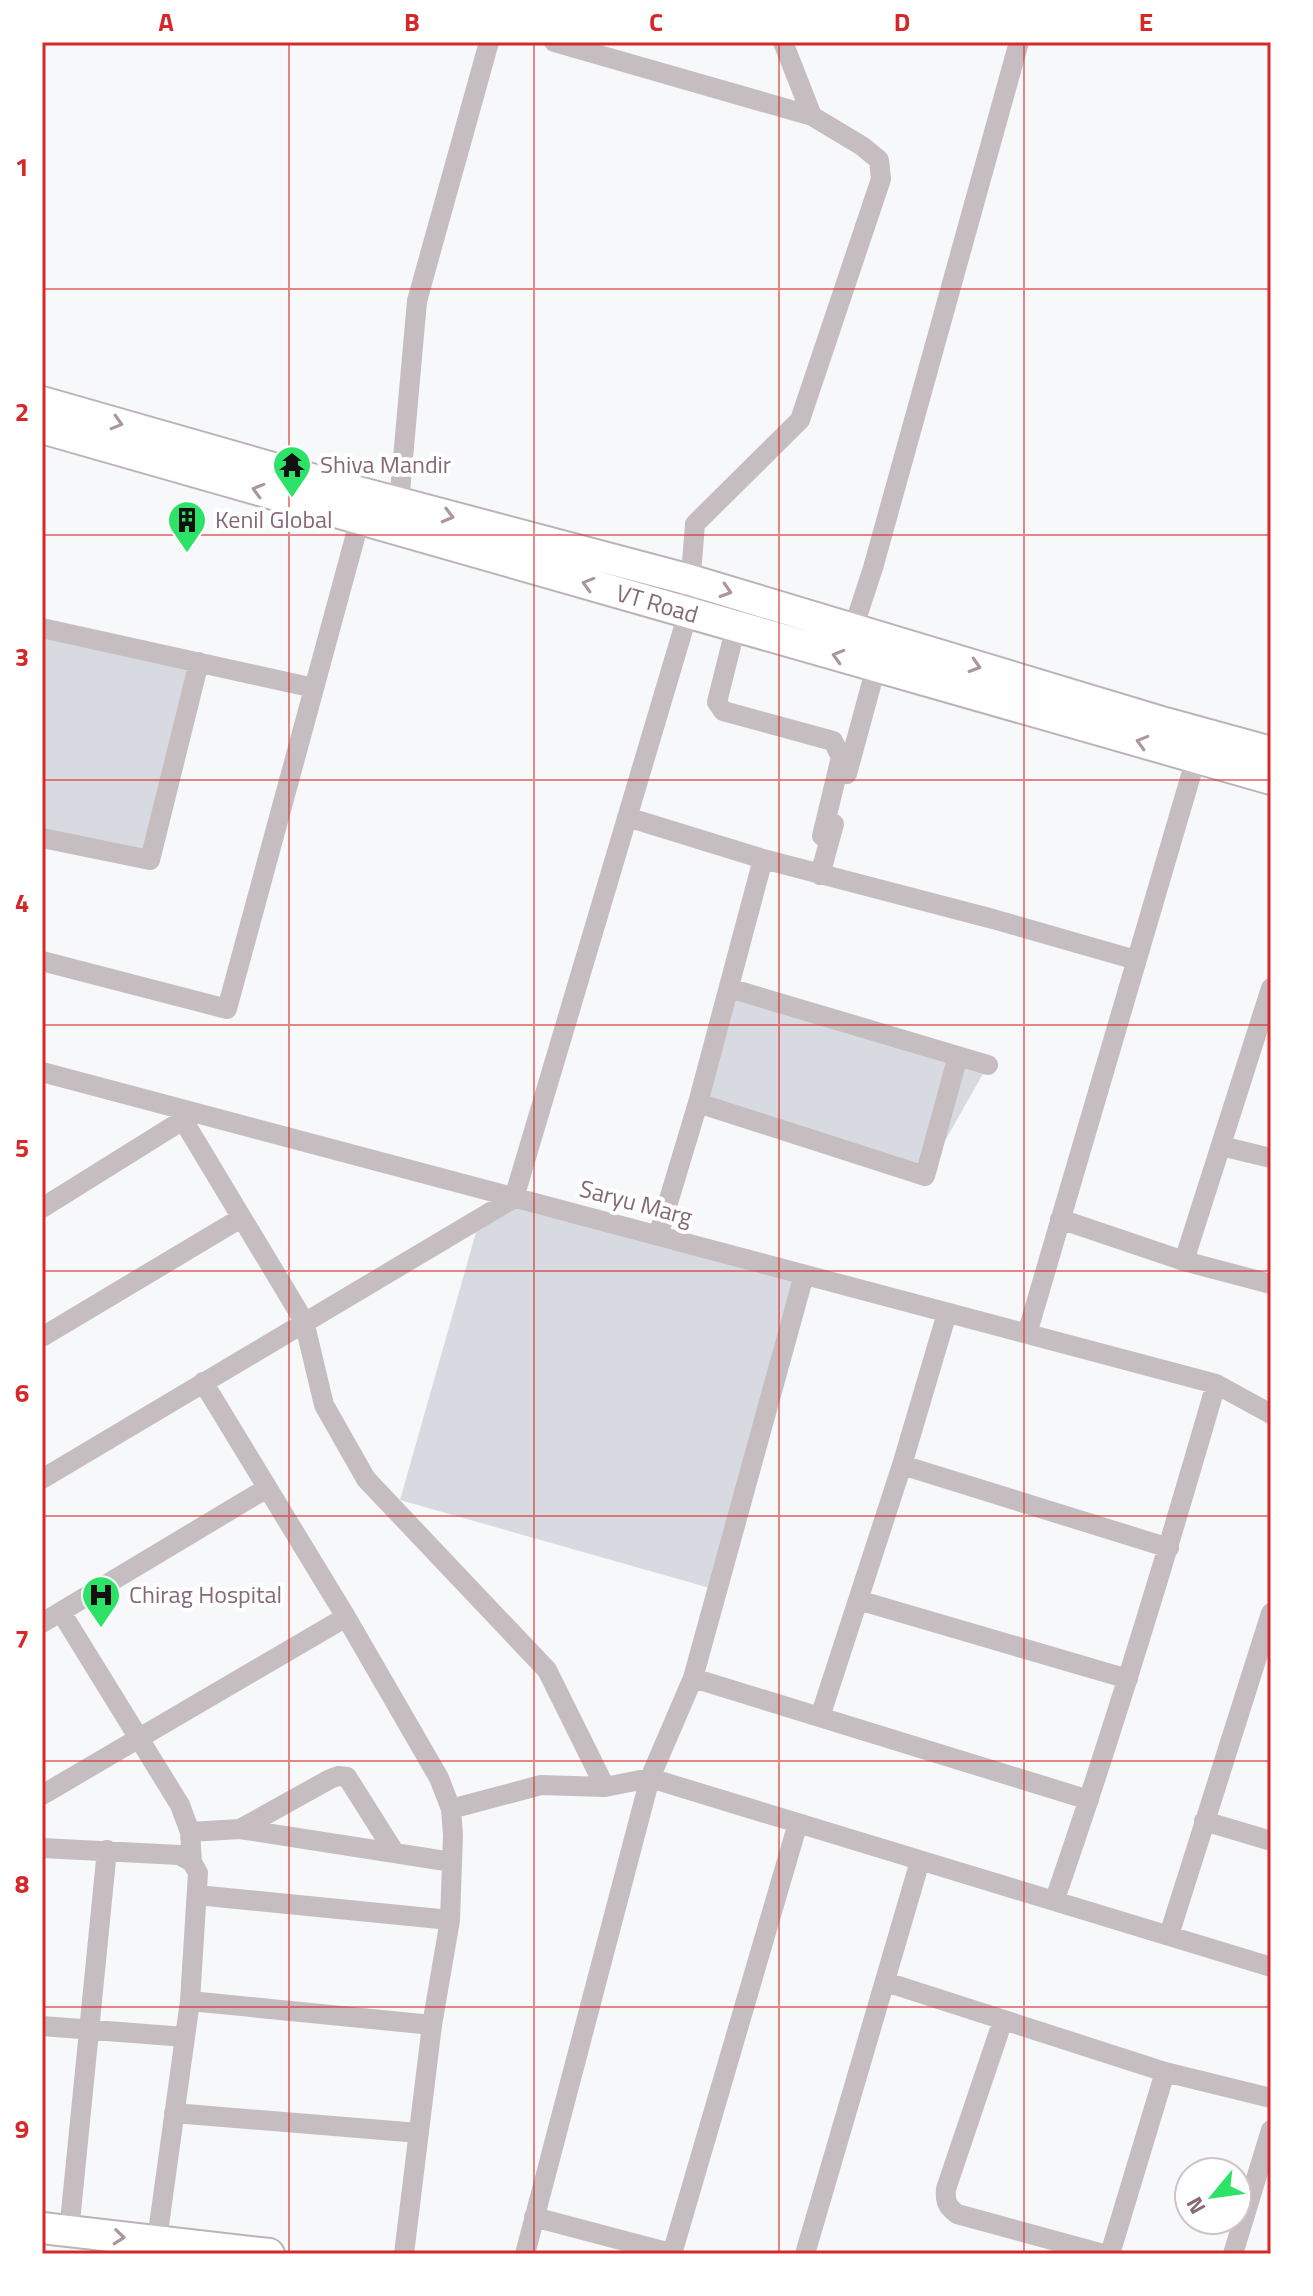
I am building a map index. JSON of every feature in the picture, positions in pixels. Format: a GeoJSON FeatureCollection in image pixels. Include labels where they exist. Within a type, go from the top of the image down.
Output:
{"type":"FeatureCollection","features":[{"type":"Feature","properties":{"kind":"street"},"geometry":{"type":"LineString","coordinates":[[399,503],[417,301],[489,42]]}},
{"type":"Feature","properties":{"kind":"street"},"geometry":{"type":"LineString","coordinates":[[42,1479],[514,1198],[688,613],[695,524],[800,420],[881,179],[879,160],[812,116],[554,42]]}},
{"type":"Feature","properties":{"kind":"street"},"geometry":{"type":"LineString","coordinates":[[783,42],[812,116]]}},
{"type":"Feature","properties":{"kind":"street"},"geometry":{"type":"LineString","coordinates":[[853,629],[873,568],[1019,42]]}},
{"type":"Feature","properties":{"kind":"street","name":"VT Road"},"geometry":{"type":"LineString","coordinates":[[42,402],[399,503],[690,580],[1271,752]]}},
{"type":"Feature","properties":{"kind":"street","name":"VT Road"},"geometry":{"type":"LineString","coordinates":[[42,428],[1271,779]]}},
{"type":"Feature","properties":{"kind":"street"},"geometry":{"type":"LineString","coordinates":[[42,961],[227,1009],[360,519]]}},
{"type":"Feature","properties":{"kind":"street"},"geometry":{"type":"LineString","coordinates":[[736,626],[717,702],[723,711],[833,741],[841,757],[822,836]]}},
{"type":"Feature","properties":{"kind":"street"},"geometry":{"type":"LineString","coordinates":[[42,628],[314,688]]}},
{"type":"Feature","properties":{"kind":"street"},"geometry":{"type":"LineString","coordinates":[[42,838],[150,860],[199,662]]}},
{"type":"Feature","properties":{"kind":"street"},"geometry":{"type":"LineString","coordinates":[[820,875],[876,667]]}},
{"type":"Feature","properties":{"kind":"street"},"geometry":{"type":"LineString","coordinates":[[1027,1334],[1196,758]]}},
{"type":"Feature","properties":{"kind":"street"},"geometry":{"type":"LineString","coordinates":[[627,817],[763,859],[1136,960]]}},
{"type":"Feature","properties":{"kind":"street"},"geometry":{"type":"LineString","coordinates":[[658,1236],[698,1103],[763,859]]}},
{"type":"Feature","properties":{"kind":"street"},"geometry":{"type":"LineString","coordinates":[[729,988],[988,1065]]}},
{"type":"Feature","properties":{"kind":"street"},"geometry":{"type":"LineString","coordinates":[[1184,1261],[1269,1001]]}},
{"type":"Feature","properties":{"kind":"street"},"geometry":{"type":"LineString","coordinates":[[698,1103],[925,1176],[958,1056]]}},
{"type":"Feature","properties":{"kind":"street","name":"Saryu Marg"},"geometry":{"type":"LineString","coordinates":[[42,1072],[182,1115],[514,1198],[1216,1384],[1271,1414]]}},
{"type":"Feature","properties":{"kind":"street"},"geometry":{"type":"LineString","coordinates":[[43,1207],[182,1115],[304,1321],[324,1405],[366,1479],[547,1670],[605,1787]]}},
{"type":"Feature","properties":{"kind":"street"},"geometry":{"type":"LineString","coordinates":[[1221,1146],[1271,1158]]}},
{"type":"Feature","properties":{"kind":"street"},"geometry":{"type":"LineString","coordinates":[[42,1337],[241,1218]]}},
{"type":"Feature","properties":{"kind":"street"},"geometry":{"type":"LineString","coordinates":[[1060,1219],[1184,1261],[1271,1284]]}},
{"type":"Feature","properties":{"kind":"street"},"geometry":{"type":"LineString","coordinates":[[525,2254],[650,1778],[693,1678],[804,1275]]}},
{"type":"Feature","properties":{"kind":"street"},"geometry":{"type":"LineString","coordinates":[[820,1717],[902,1465],[947,1313]]}},
{"type":"Feature","properties":{"kind":"street"},"geometry":{"type":"LineString","coordinates":[[203,1382],[346,1617],[439,1778],[451,1809],[450,1920],[432,2025],[404,2254]]}},
{"type":"Feature","properties":{"kind":"street"},"geometry":{"type":"LineString","coordinates":[[1055,1899],[1169,1548],[1216,1384]]}},
{"type":"Feature","properties":{"kind":"street"},"geometry":{"type":"LineString","coordinates":[[902,1465],[1169,1548]]}},
{"type":"Feature","properties":{"kind":"street"},"geometry":{"type":"LineString","coordinates":[[42,1623],[267,1488]]}},
{"type":"Feature","properties":{"kind":"street"},"geometry":{"type":"LineString","coordinates":[[858,1600],[1128,1679]]}},
{"type":"Feature","properties":{"kind":"street"},"geometry":{"type":"LineString","coordinates":[[61,1612],[180,1805],[190,1832],[192,1862],[198,1873],[190,2001],[156,2248]]}},
{"type":"Feature","properties":{"kind":"street"},"geometry":{"type":"LineString","coordinates":[[1169,1935],[1271,1613]]}},
{"type":"Feature","properties":{"kind":"street"},"geometry":{"type":"LineString","coordinates":[[42,1795],[346,1617]]}},
{"type":"Feature","properties":{"kind":"street"},"geometry":{"type":"LineString","coordinates":[[693,1678],[1089,1800]]}},
{"type":"Feature","properties":{"kind":"street"},"geometry":{"type":"LineString","coordinates":[[240,1829],[330,1779],[347,1777],[395,1853]]}},
{"type":"Feature","properties":{"kind":"street"},"geometry":{"type":"LineString","coordinates":[[451,1809],[541,1785],[605,1787],[650,1778],[1271,1967]]}},
{"type":"Feature","properties":{"kind":"street"},"geometry":{"type":"LineString","coordinates":[[1204,1821],[1271,1841]]}},
{"type":"Feature","properties":{"kind":"street"},"geometry":{"type":"LineString","coordinates":[[534,2217],[673,2254],[798,1823]]}},
{"type":"Feature","properties":{"kind":"street"},"geometry":{"type":"LineString","coordinates":[[190,1832],[240,1829],[452,1862]]}},
{"type":"Feature","properties":{"kind":"street"},"geometry":{"type":"LineString","coordinates":[[42,1848],[179,1855],[192,1862]]}},
{"type":"Feature","properties":{"kind":"street"},"geometry":{"type":"LineString","coordinates":[[107,1850],[89,2030],[56,2230],[156,2248],[269,2254]]}},
{"type":"Feature","properties":{"kind":"street"},"geometry":{"type":"LineString","coordinates":[[805,2254],[920,1861]]}},
{"type":"Feature","properties":{"kind":"street"},"geometry":{"type":"LineString","coordinates":[[197,1895],[450,1920]]}},
{"type":"Feature","properties":{"kind":"street"},"geometry":{"type":"LineString","coordinates":[[886,1982],[1165,2072],[1271,2098]]}},
{"type":"Feature","properties":{"kind":"street"},"geometry":{"type":"LineString","coordinates":[[190,2001],[432,2025]]}},
{"type":"Feature","properties":{"kind":"street"},"geometry":{"type":"LineString","coordinates":[[1003,2020],[946,2189],[945,2200],[957,2214],[1103,2254]]}},
{"type":"Feature","properties":{"kind":"street"},"geometry":{"type":"LineString","coordinates":[[42,2026],[185,2037]]}},
{"type":"Feature","properties":{"kind":"street"},"geometry":{"type":"LineString","coordinates":[[1110,2254],[1165,2072]]}},
{"type":"Feature","properties":{"kind":"street"},"geometry":{"type":"LineString","coordinates":[[174,2113],[419,2133]]}},
{"type":"Feature","properties":{"kind":"street"},"geometry":{"type":"LineString","coordinates":[[1233,2254],[1271,2130]]}},
{"type":"Feature","properties":{"kind":"shaded area"},"geometry":{"type":"Polygon","coordinates":[[[42,628],[199,662],[150,860],[42,837],[42,628]]]}},
{"type":"Feature","properties":{"kind":"shaded area"},"geometry":{"type":"Polygon","coordinates":[[[729,988],[988,1065],[925,1176],[698,1103],[729,988]]]}},
{"type":"Feature","properties":{"kind":"shaded area"},"geometry":{"type":"Polygon","coordinates":[[[514,1198],[804,1275],[717,1590],[400,1500],[480,1218],[514,1198]]]}},
{"type":"Feature","properties":{"kind":"place","name":"Shiva Mandir"},"geometry":{"type":"Point","coordinates":[292,499]}},
{"type":"Feature","properties":{"kind":"place","name":"Kenil Global"},"geometry":{"type":"Point","coordinates":[187,554]}},
{"type":"Feature","properties":{"kind":"place","name":"Chirag Hospital"},"geometry":{"type":"Point","coordinates":[101,1629]}}]}
